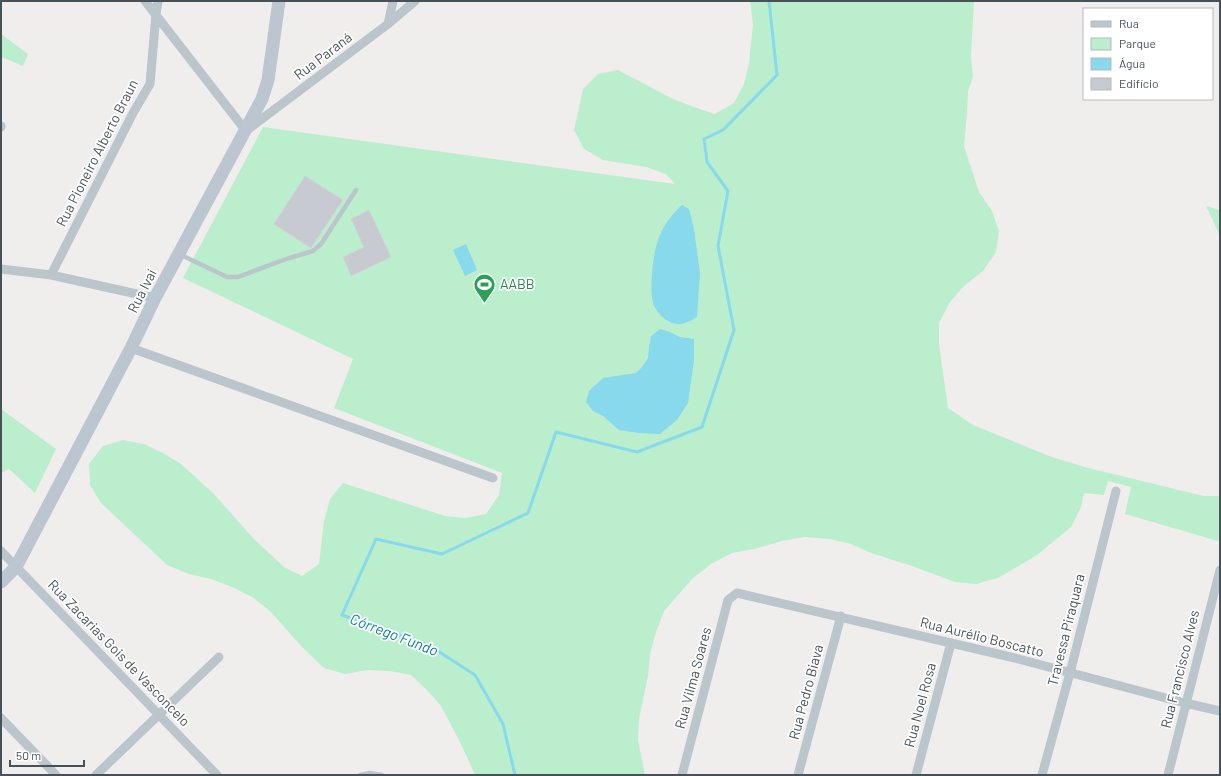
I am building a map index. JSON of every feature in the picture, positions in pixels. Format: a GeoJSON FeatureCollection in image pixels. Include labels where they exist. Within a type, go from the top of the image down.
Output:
{"type":"FeatureCollection","features":[{"type":"Feature","properties":{"kind":"main road","name":"Rua Ivaí"},"geometry":{"type":"LineString","coordinates":[[1,582],[16,567],[131,348],[155,298],[262,99],[268,80],[278,1]]}},
{"type":"Feature","properties":{"kind":"street"},"geometry":{"type":"LineString","coordinates":[[146,1],[246,131]]}},
{"type":"Feature","properties":{"kind":"street","name":"Rua Pioneiro Alberto Braun"},"geometry":{"type":"LineString","coordinates":[[51,275],[133,113],[150,84],[158,1]]}},
{"type":"Feature","properties":{"kind":"street"},"geometry":{"type":"LineString","coordinates":[[388,24],[393,1]]}},
{"type":"Feature","properties":{"kind":"street","name":"Rua Paraná"},"geometry":{"type":"LineString","coordinates":[[246,131],[388,24],[415,1]]}},
{"type":"Feature","properties":{"kind":"street"},"geometry":{"type":"LineString","coordinates":[[1,269],[51,275],[155,298]]}},
{"type":"Feature","properties":{"kind":"street"},"geometry":{"type":"LineString","coordinates":[[131,348],[493,478]]}},
{"type":"Feature","properties":{"kind":"street","name":"Travessa Piraquara"},"geometry":{"type":"LineString","coordinates":[[1042,775],[1070,673],[1116,491]]}},
{"type":"Feature","properties":{"kind":"street","name":"Rua Zacarias Gois de Vasconcelo"},"geometry":{"type":"LineString","coordinates":[[1,551],[217,775]]}},
{"type":"Feature","properties":{"kind":"street","name":"Rua Francisco Alves"},"geometry":{"type":"LineString","coordinates":[[1168,775],[1220,570]]}},
{"type":"Feature","properties":{"kind":"street","name":"Rua Aurélio Boscatto"},"geometry":{"type":"LineString","coordinates":[[737,593],[841,616],[1015,658],[1185,704],[1220,711]]}},
{"type":"Feature","properties":{"kind":"street","name":"Rua Vilma Soares"},"geometry":{"type":"LineString","coordinates":[[682,775],[728,600],[737,593]]}},
{"type":"Feature","properties":{"kind":"street","name":"Rua Pedro Biava"},"geometry":{"type":"LineString","coordinates":[[798,775],[841,616]]}},
{"type":"Feature","properties":{"kind":"street","name":"Rua Noel Rosa"},"geometry":{"type":"LineString","coordinates":[[916,775],[951,643]]}},
{"type":"Feature","properties":{"kind":"street"},"geometry":{"type":"LineString","coordinates":[[96,775],[219,657]]}},
{"type":"Feature","properties":{"kind":"street"},"geometry":{"type":"LineString","coordinates":[[1,718],[56,775]]}},
{"type":"Feature","properties":{"kind":"lane"},"geometry":{"type":"LineString","coordinates":[[179,254],[227,277],[238,277],[286,259],[313,251],[321,244],[356,190]]}},
{"type":"Feature","properties":{"kind":"lane"},"geometry":{"type":"LineString","coordinates":[[360,775],[370,773],[382,775]]}},
{"type":"Feature","properties":{"kind":"green space"},"geometry":{"type":"Polygon","coordinates":[[[750,1],[974,1],[971,56],[973,77],[968,91],[964,146],[979,192],[992,211],[999,231],[996,252],[983,271],[964,286],[950,302],[939,323],[939,344],[948,408],[973,425],[1052,457],[1088,468],[1204,496],[1220,496],[1220,532],[1218,541],[1125,514],[1131,487],[1108,481],[1104,495],[1084,493],[1081,507],[1071,527],[1037,555],[998,578],[976,584],[955,582],[871,553],[851,544],[829,539],[805,537],[732,553],[711,564],[693,578],[664,611],[650,654],[648,676],[639,719],[638,740],[645,775],[475,775],[441,706],[411,675],[389,671],[368,670],[345,674],[324,668],[301,646],[270,611],[252,597],[211,579],[189,574],[167,565],[101,503],[90,485],[89,464],[103,446],[123,440],[144,444],[163,453],[181,464],[213,493],[253,538],[284,567],[302,576],[319,564],[324,521],[330,499],[343,483],[445,516],[465,518],[486,514],[499,495],[502,473],[334,408],[353,359],[183,278],[263,127],[675,184],[666,174],[646,167],[603,160],[584,149],[574,130],[583,89],[598,74],[618,70],[673,99],[715,114],[734,103],[744,84],[749,63],[753,24],[750,1]]]}},
{"type":"Feature","properties":{"kind":"green space"},"geometry":{"type":"Polygon","coordinates":[[[1,34],[28,54],[23,66],[1,57],[1,34]]]}},
{"type":"Feature","properties":{"kind":"green space"},"geometry":{"type":"Polygon","coordinates":[[[1206,206],[1220,210],[1220,236],[1206,206]]]}},
{"type":"Feature","properties":{"kind":"green space"},"geometry":{"type":"Polygon","coordinates":[[[1,409],[56,449],[35,493],[9,469],[1,473],[1,409]]]}},
{"type":"Feature","properties":{"kind":"water"},"geometry":{"type":"Polygon","coordinates":[[[682,205],[689,209],[694,229],[700,273],[697,317],[680,324],[669,322],[659,314],[654,307],[651,290],[656,246],[660,235],[668,221],[682,205]]]}},
{"type":"Feature","properties":{"kind":"water"},"geometry":{"type":"Polygon","coordinates":[[[466,244],[477,270],[465,276],[453,250],[466,244]]]}},
{"type":"Feature","properties":{"kind":"water"},"geometry":{"type":"Polygon","coordinates":[[[660,329],[680,337],[694,339],[694,360],[688,403],[677,420],[660,434],[619,430],[603,416],[593,411],[586,402],[589,391],[603,378],[636,373],[648,358],[651,336],[660,329]]]}},
{"type":"Feature","properties":{"kind":"building"},"geometry":{"type":"Polygon","coordinates":[[[305,176],[343,200],[311,248],[274,224],[305,176]]]}},
{"type":"Feature","properties":{"kind":"building"},"geometry":{"type":"Polygon","coordinates":[[[369,210],[391,257],[351,276],[343,257],[364,247],[351,219],[369,210]]]}},
{"type":"Feature","properties":{"kind":"waterway","name":"Córrego Fundo"},"geometry":{"type":"LineString","coordinates":[[515,775],[503,724],[475,675],[430,646],[342,615],[376,539],[442,554],[528,513],[556,432],[637,452],[702,427],[734,330],[718,246],[728,191],[707,162],[704,139],[723,130],[777,75],[769,1]]}},
{"type":"Feature","properties":{"kind":"place","name":"AABB"},"geometry":{"type":"Point","coordinates":[484,304]}}]}
